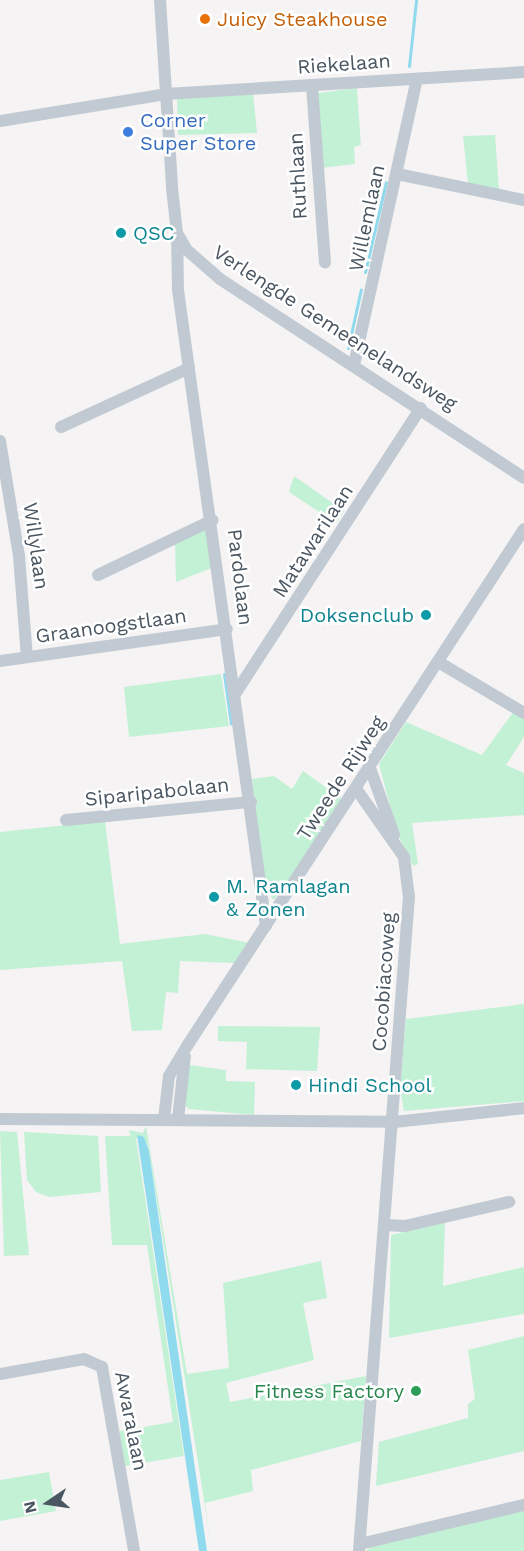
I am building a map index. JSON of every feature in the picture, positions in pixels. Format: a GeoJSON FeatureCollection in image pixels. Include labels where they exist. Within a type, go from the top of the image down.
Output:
{"type":"FeatureCollection","features":[{"type":"Feature","properties":{"kind":"street"},"geometry":{"type":"LineString","coordinates":[[160,0],[177,233]]}},
{"type":"Feature","properties":{"kind":"street","name":"Riekelaan"},"geometry":{"type":"LineString","coordinates":[[0,121],[166,94],[524,72]]}},
{"type":"Feature","properties":{"kind":"street","name":"Willemlaan"},"geometry":{"type":"LineString","coordinates":[[354,365],[417,79]]}},
{"type":"Feature","properties":{"kind":"street","name":"Ruthlaan"},"geometry":{"type":"LineString","coordinates":[[312,86],[325,263]]}},
{"type":"Feature","properties":{"kind":"street"},"geometry":{"type":"LineString","coordinates":[[397,174],[524,200]]}},
{"type":"Feature","properties":{"kind":"street","name":"Verlengde Gemeenelandsweg"},"geometry":{"type":"LineString","coordinates":[[177,233],[198,263],[220,279],[421,408],[524,478]]}},
{"type":"Feature","properties":{"kind":"street","name":"Pardolaan"},"geometry":{"type":"LineString","coordinates":[[177,233],[189,368],[213,520],[266,926]]}},
{"type":"Feature","properties":{"kind":"street"},"geometry":{"type":"LineString","coordinates":[[61,427],[189,368]]}},
{"type":"Feature","properties":{"kind":"street","name":"Matawarilaan"},"geometry":{"type":"LineString","coordinates":[[235,694],[421,408]]}},
{"type":"Feature","properties":{"kind":"street","name":"Willylaan"},"geometry":{"type":"LineString","coordinates":[[0,441],[19,556],[27,657]]}},
{"type":"Feature","properties":{"kind":"street"},"geometry":{"type":"LineString","coordinates":[[98,575],[213,520]]}},
{"type":"Feature","properties":{"kind":"street","name":"Tweede Rijweg"},"geometry":{"type":"LineString","coordinates":[[164,1119],[169,1076],[186,1046],[357,790],[524,529]]}},
{"type":"Feature","properties":{"kind":"street","name":"Graanoogstlaan"},"geometry":{"type":"LineString","coordinates":[[0,661],[227,629]]}},
{"type":"Feature","properties":{"kind":"street"},"geometry":{"type":"LineString","coordinates":[[440,663],[524,713]]}},
{"type":"Feature","properties":{"kind":"street","name":"Cocobiacoweg"},"geometry":{"type":"LineString","coordinates":[[359,1547],[394,1122],[409,896],[407,867],[370,768]]}},
{"type":"Feature","properties":{"kind":"street","name":"Cocobiacoweg"},"geometry":{"type":"LineString","coordinates":[[357,790],[399,850]]}},
{"type":"Feature","properties":{"kind":"street","name":"Siparipabolaan"},"geometry":{"type":"LineString","coordinates":[[66,820],[251,802]]}},
{"type":"Feature","properties":{"kind":"street","name":"Tweede Rijweg"},"geometry":{"type":"LineString","coordinates":[[178,1119],[186,1046]]}},
{"type":"Feature","properties":{"kind":"street"},"geometry":{"type":"LineString","coordinates":[[0,1119],[394,1122],[524,1108]]}},
{"type":"Feature","properties":{"kind":"street"},"geometry":{"type":"LineString","coordinates":[[385,1225],[405,1226],[509,1202]]}},
{"type":"Feature","properties":{"kind":"street","name":"Awaralaan"},"geometry":{"type":"LineString","coordinates":[[0,1374],[84,1359],[102,1367],[134,1551]]}},
{"type":"Feature","properties":{"kind":"street"},"geometry":{"type":"LineString","coordinates":[[359,1547],[524,1505]]}},
{"type":"Feature","properties":{"kind":"green space"},"geometry":{"type":"Polygon","coordinates":[[[357,88],[361,145],[354,147],[355,164],[321,168],[318,93],[357,88]]]}},
{"type":"Feature","properties":{"kind":"green space"},"geometry":{"type":"Polygon","coordinates":[[[253,93],[257,133],[178,135],[177,96],[253,93]]]}},
{"type":"Feature","properties":{"kind":"green space"},"geometry":{"type":"Polygon","coordinates":[[[495,135],[499,191],[468,183],[463,136],[495,135]]]}},
{"type":"Feature","properties":{"kind":"green space"},"geometry":{"type":"Polygon","coordinates":[[[294,476],[344,511],[336,523],[289,492],[294,476]]]}},
{"type":"Feature","properties":{"kind":"green space"},"geometry":{"type":"Polygon","coordinates":[[[209,527],[214,567],[176,582],[175,542],[209,527]]]}},
{"type":"Feature","properties":{"kind":"green space"},"geometry":{"type":"Polygon","coordinates":[[[221,674],[229,726],[129,737],[124,687],[221,674]]]}},
{"type":"Feature","properties":{"kind":"green space"},"geometry":{"type":"Polygon","coordinates":[[[514,711],[524,717],[524,737],[506,765],[524,773],[524,815],[412,823],[418,864],[413,866],[397,833],[379,764],[406,722],[482,755],[514,711]]]}},
{"type":"Feature","properties":{"kind":"green space"},"geometry":{"type":"Polygon","coordinates":[[[303,771],[345,801],[274,900],[264,889],[252,779],[274,776],[292,789],[303,771]]]}},
{"type":"Feature","properties":{"kind":"green space"},"geometry":{"type":"Polygon","coordinates":[[[105,821],[120,944],[205,934],[250,943],[235,963],[180,961],[178,993],[166,992],[162,1030],[132,1031],[122,961],[0,970],[0,832],[105,821]]]}},
{"type":"Feature","properties":{"kind":"green space"},"geometry":{"type":"Polygon","coordinates":[[[524,1004],[524,1101],[404,1111],[400,1088],[406,1019],[524,1004]]]}},
{"type":"Feature","properties":{"kind":"green space"},"geometry":{"type":"Polygon","coordinates":[[[218,1026],[320,1027],[317,1071],[246,1069],[247,1042],[218,1041],[218,1026]]]}},
{"type":"Feature","properties":{"kind":"green space"},"geometry":{"type":"Polygon","coordinates":[[[189,1065],[226,1070],[226,1081],[255,1082],[254,1115],[189,1109],[184,1104],[189,1065]]]}},
{"type":"Feature","properties":{"kind":"green space"},"geometry":{"type":"Polygon","coordinates":[[[146,1126],[187,1374],[229,1368],[223,1283],[321,1261],[327,1298],[303,1303],[314,1360],[226,1383],[230,1402],[366,1376],[361,1441],[251,1470],[253,1491],[205,1503],[212,1551],[149,1151],[147,1143],[136,1138],[184,1456],[125,1466],[119,1431],[173,1422],[147,1245],[112,1245],[105,1136],[130,1136],[129,1130],[143,1133],[146,1126]]]}},
{"type":"Feature","properties":{"kind":"green space"},"geometry":{"type":"Polygon","coordinates":[[[0,1131],[17,1132],[29,1255],[4,1256],[0,1131]]]}},
{"type":"Feature","properties":{"kind":"green space"},"geometry":{"type":"Polygon","coordinates":[[[24,1132],[98,1136],[101,1192],[49,1197],[36,1192],[27,1180],[24,1132]]]}},
{"type":"Feature","properties":{"kind":"green space"},"geometry":{"type":"Polygon","coordinates":[[[445,1222],[443,1286],[524,1267],[524,1314],[389,1338],[391,1235],[445,1222]]]}},
{"type":"Feature","properties":{"kind":"green space"},"geometry":{"type":"Polygon","coordinates":[[[524,1336],[524,1451],[376,1486],[379,1442],[468,1418],[468,1404],[475,1399],[468,1350],[524,1336]]]}},
{"type":"Feature","properties":{"kind":"green space"},"geometry":{"type":"Polygon","coordinates":[[[49,1472],[56,1511],[0,1521],[0,1480],[49,1472]]]}},
{"type":"Feature","properties":{"kind":"green space"},"geometry":{"type":"Polygon","coordinates":[[[524,1509],[524,1551],[365,1551],[372,1547],[524,1509]]]}},
{"type":"Feature","properties":{"kind":"water"},"geometry":{"type":"Polygon","coordinates":[[[137,1135],[144,1137],[149,1151],[207,1551],[199,1551],[137,1135]]]}},
{"type":"Feature","properties":{"kind":"waterway"},"geometry":{"type":"LineString","coordinates":[[409,66],[416,0]]}},
{"type":"Feature","properties":{"kind":"waterway"},"geometry":{"type":"LineString","coordinates":[[365,272],[386,182]]}},
{"type":"Feature","properties":{"kind":"waterway"},"geometry":{"type":"LineString","coordinates":[[348,348],[361,289]]}},
{"type":"Feature","properties":{"kind":"waterway"},"geometry":{"type":"LineString","coordinates":[[224,674],[231,724]]}},
{"type":"Feature","properties":{"kind":"place","name":"Juicy Steakhouse"},"geometry":{"type":"Point","coordinates":[205,19]}},
{"type":"Feature","properties":{"kind":"place","name":"Corner Super Store"},"geometry":{"type":"Point","coordinates":[128,132]}},
{"type":"Feature","properties":{"kind":"place","name":"QSC"},"geometry":{"type":"Point","coordinates":[121,233]}},
{"type":"Feature","properties":{"kind":"place","name":"Doksenclub"},"geometry":{"type":"Point","coordinates":[426,615]}},
{"type":"Feature","properties":{"kind":"place","name":"M. Ramlagan & Zonen"},"geometry":{"type":"Point","coordinates":[214,897]}},
{"type":"Feature","properties":{"kind":"place","name":"Hindi School"},"geometry":{"type":"Point","coordinates":[296,1085]}},
{"type":"Feature","properties":{"kind":"place","name":"Fitness Factory"},"geometry":{"type":"Point","coordinates":[416,1391]}}]}
